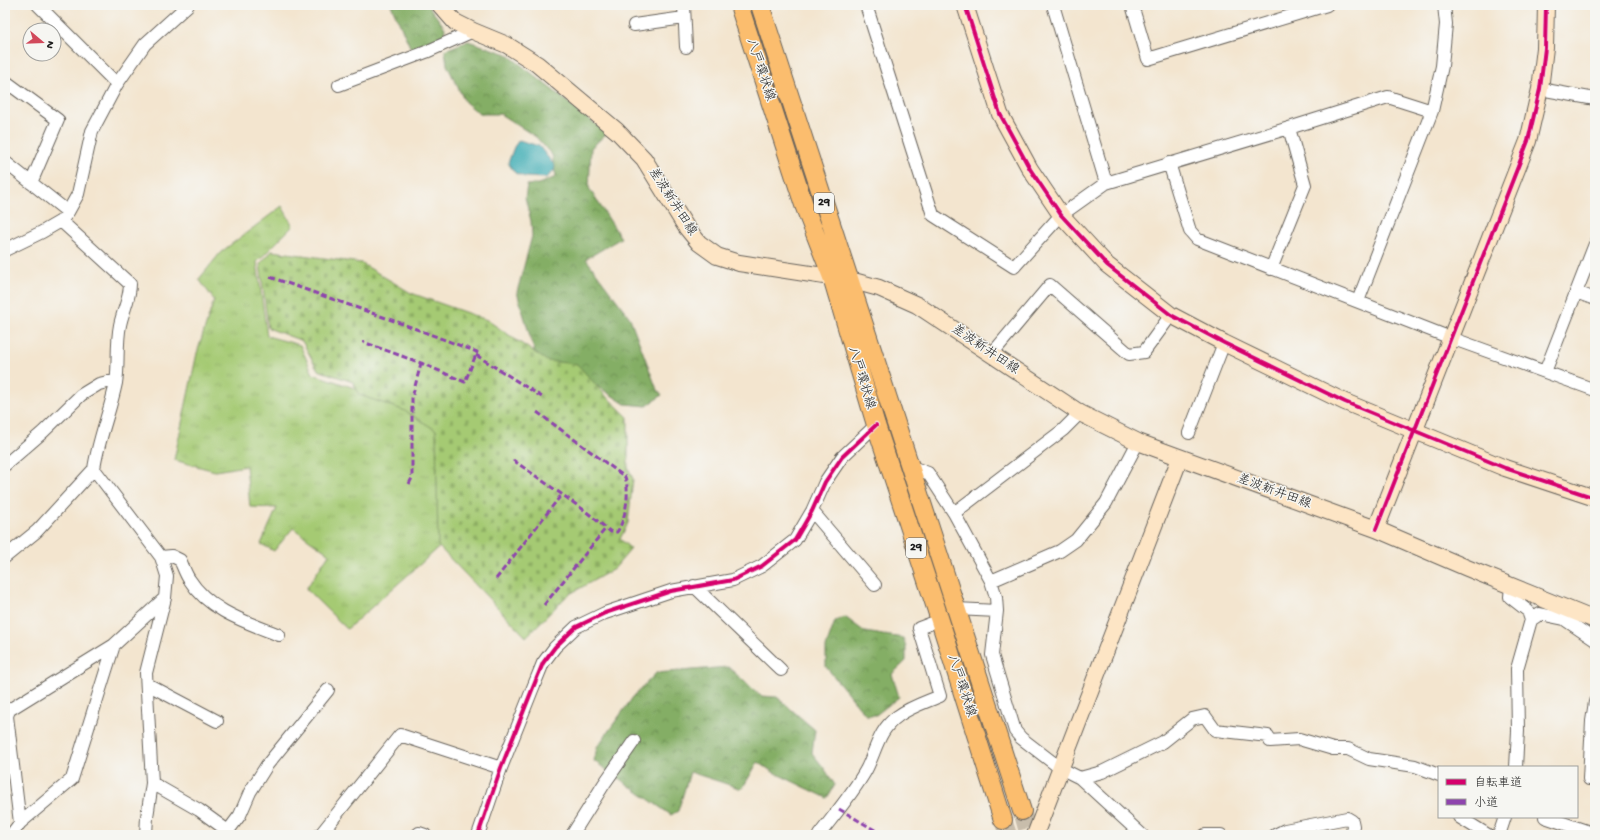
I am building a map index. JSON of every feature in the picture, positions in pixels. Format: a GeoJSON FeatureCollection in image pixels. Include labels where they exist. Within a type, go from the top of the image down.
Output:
{"type":"FeatureCollection","features":[{"type":"Feature","properties":{"kind":"main road","name":"八戸環状線"},"geometry":{"type":"LineString","coordinates":[[739,5],[804,205],[832,277],[876,425],[940,620],[1003,820]]}},
{"type":"Feature","properties":{"kind":"main road","name":"八戸環状線"},"geometry":{"type":"LineString","coordinates":[[760,5],[1022,811]]}},
{"type":"Feature","properties":{"kind":"street"},"geometry":{"type":"LineString","coordinates":[[38,5],[117,84]]}},
{"type":"Feature","properties":{"kind":"street"},"geometry":{"type":"LineString","coordinates":[[5,250],[42,232],[64,216],[78,194],[92,131],[117,84],[145,44],[188,5]]}},
{"type":"Feature","properties":{"kind":"street","name":"差波新井田線"},"geometry":{"type":"LineString","coordinates":[[440,5],[455,22],[507,45],[537,64],[617,131],[644,159],[686,227],[699,243],[717,256],[739,264],[850,280],[879,288],[917,305],[1080,413],[1138,442],[1376,529],[1511,586],[1567,614],[1595,620]]}},
{"type":"Feature","properties":{"kind":"street"},"geometry":{"type":"LineString","coordinates":[[684,5],[686,47]]}},
{"type":"Feature","properties":{"kind":"street"},"geometry":{"type":"LineString","coordinates":[[866,5],[933,215],[1014,267],[1061,215],[1106,182],[1388,97],[1432,111]]}},
{"type":"Feature","properties":{"kind":"street"},"geometry":{"type":"LineString","coordinates":[[965,5],[1000,114],[1030,169],[1061,215],[1107,265],[1171,315],[1345,402],[1505,468],[1595,498]]}},
{"type":"Feature","properties":{"kind":"street"},"geometry":{"type":"LineString","coordinates":[[1053,5],[1106,182]]}},
{"type":"Feature","properties":{"kind":"street"},"geometry":{"type":"LineString","coordinates":[[1132,5],[1148,59],[1327,5]]}},
{"type":"Feature","properties":{"kind":"street"},"geometry":{"type":"LineString","coordinates":[[1358,301],[1432,111],[1442,66],[1446,24],[1444,5]]}},
{"type":"Feature","properties":{"kind":"street"},"geometry":{"type":"LineString","coordinates":[[1376,529],[1528,141],[1540,89],[1545,48],[1546,5]]}},
{"type":"Feature","properties":{"kind":"street"},"geometry":{"type":"LineString","coordinates":[[634,25],[684,18]]}},
{"type":"Feature","properties":{"kind":"street"},"geometry":{"type":"LineString","coordinates":[[339,85],[426,52],[473,31]]}},
{"type":"Feature","properties":{"kind":"street"},"geometry":{"type":"LineString","coordinates":[[5,81],[58,120],[31,183]]}},
{"type":"Feature","properties":{"kind":"street"},"geometry":{"type":"LineString","coordinates":[[1540,89],[1595,98]]}},
{"type":"Feature","properties":{"kind":"street"},"geometry":{"type":"LineString","coordinates":[[1271,269],[1305,185],[1289,128]]}},
{"type":"Feature","properties":{"kind":"street"},"geometry":{"type":"LineString","coordinates":[[5,162],[31,183],[130,284],[128,304],[120,324],[117,348],[116,380],[94,469],[38,531],[5,557]]}},
{"type":"Feature","properties":{"kind":"street"},"geometry":{"type":"LineString","coordinates":[[1169,163],[1190,231],[1197,239],[1451,338],[1595,390]]}},
{"type":"Feature","properties":{"kind":"street"},"geometry":{"type":"LineString","coordinates":[[1545,372],[1595,244]]}},
{"type":"Feature","properties":{"kind":"street"},"geometry":{"type":"LineString","coordinates":[[991,354],[1050,285],[1129,354],[1144,352],[1171,315]]}},
{"type":"Feature","properties":{"kind":"street"},"geometry":{"type":"LineString","coordinates":[[1576,292],[1595,299]]}},
{"type":"Feature","properties":{"kind":"street"},"geometry":{"type":"LineString","coordinates":[[1189,433],[1224,342]]}},
{"type":"Feature","properties":{"kind":"street"},"geometry":{"type":"LineString","coordinates":[[5,465],[43,432],[81,395],[100,384],[116,380]]}},
{"type":"Feature","properties":{"kind":"street"},"geometry":{"type":"LineString","coordinates":[[954,513],[1063,430],[1080,413]]}},
{"type":"Feature","properties":{"kind":"street"},"geometry":{"type":"LineString","coordinates":[[478,835],[501,768],[543,663],[555,647],[576,627],[605,613],[671,591],[733,580],[762,566],[795,540],[812,511],[825,482],[842,457],[876,425]]}},
{"type":"Feature","properties":{"kind":"street"},"geometry":{"type":"LineString","coordinates":[[991,581],[1060,551],[1076,540],[1106,502],[1138,442]]}},
{"type":"Feature","properties":{"kind":"street"},"geometry":{"type":"LineString","coordinates":[[1035,835],[1180,458]]}},
{"type":"Feature","properties":{"kind":"street"},"geometry":{"type":"LineString","coordinates":[[909,466],[928,473],[954,513],[991,581],[996,597],[997,610],[992,655],[1015,730],[1021,738],[1060,768],[1080,778],[1143,834]]}},
{"type":"Feature","properties":{"kind":"street"},"geometry":{"type":"LineString","coordinates":[[94,469],[161,557],[167,576],[165,598],[146,673],[152,783],[146,835]]}},
{"type":"Feature","properties":{"kind":"street"},"geometry":{"type":"LineString","coordinates":[[812,511],[875,585]]}},
{"type":"Feature","properties":{"kind":"street"},"geometry":{"type":"LineString","coordinates":[[161,557],[172,556],[180,560],[189,580],[215,606],[230,615],[279,635]]}},
{"type":"Feature","properties":{"kind":"street"},"geometry":{"type":"LineString","coordinates":[[694,586],[781,670]]}},
{"type":"Feature","properties":{"kind":"street"},"geometry":{"type":"LineString","coordinates":[[1511,586],[1510,597],[1528,611],[1532,620]]}},
{"type":"Feature","properties":{"kind":"street"},"geometry":{"type":"LineString","coordinates":[[17,830],[7,716],[9,710],[114,645],[165,598]]}},
{"type":"Feature","properties":{"kind":"street"},"geometry":{"type":"LineString","coordinates":[[956,610],[997,610]]}},
{"type":"Feature","properties":{"kind":"street"},"geometry":{"type":"LineString","coordinates":[[1516,766],[1518,730],[1516,669],[1532,620],[1540,614],[1567,614],[1595,640]]}},
{"type":"Feature","properties":{"kind":"street"},"geometry":{"type":"LineString","coordinates":[[819,835],[866,770],[875,746],[883,732],[897,716],[911,708],[940,696],[919,628],[940,620]]}},
{"type":"Feature","properties":{"kind":"street"},"geometry":{"type":"LineString","coordinates":[[17,830],[72,779],[114,645]]}},
{"type":"Feature","properties":{"kind":"street"},"geometry":{"type":"LineString","coordinates":[[146,684],[218,721]]}},
{"type":"Feature","properties":{"kind":"street"},"geometry":{"type":"LineString","coordinates":[[152,783],[199,810],[228,831],[240,815],[250,792],[268,765],[328,690]]}},
{"type":"Feature","properties":{"kind":"street"},"geometry":{"type":"LineString","coordinates":[[1589,779],[1592,721],[1595,702]]}},
{"type":"Feature","properties":{"kind":"street"},"geometry":{"type":"LineString","coordinates":[[1080,778],[1109,769],[1163,742],[1192,719],[1205,716],[1215,730],[1268,736],[1270,741],[1299,739],[1333,749],[1348,749],[1369,760],[1415,766],[1438,775]]}},
{"type":"Feature","properties":{"kind":"street"},"geometry":{"type":"LineString","coordinates":[[320,835],[400,735],[501,768]]}},
{"type":"Feature","properties":{"kind":"street"},"geometry":{"type":"LineString","coordinates":[[572,835],[604,784],[634,741]]}},
{"type":"Feature","properties":{"kind":"street"},"geometry":{"type":"LineString","coordinates":[[1275,835],[1285,830],[1347,818],[1352,821],[1353,826],[1351,835]]}},
{"type":"Feature","properties":{"kind":"street"},"geometry":{"type":"LineString","coordinates":[[1461,818],[1488,835]]}},
{"type":"Feature","properties":{"kind":"street"},"geometry":{"type":"LineString","coordinates":[[1499,835],[1505,818]]}},
{"type":"Feature","properties":{"kind":"street"},"geometry":{"type":"LineString","coordinates":[[1549,818],[1595,834]]}},
{"type":"Feature","properties":{"kind":"street"},"geometry":{"type":"LineString","coordinates":[[417,835],[419,833],[425,835]]}},
{"type":"Feature","properties":{"kind":"street"},"geometry":{"type":"LineString","coordinates":[[1205,835],[1221,835]]}},
{"type":"Feature","properties":{"kind":"green space"},"geometry":{"type":"Polygon","coordinates":[[[391,5],[428,5],[445,28],[444,36],[411,49],[391,5]]]}},
{"type":"Feature","properties":{"kind":"green space"},"geometry":{"type":"Polygon","coordinates":[[[468,41],[507,54],[607,133],[591,148],[589,188],[621,238],[586,259],[630,318],[656,387],[662,395],[647,406],[625,404],[574,371],[541,374],[517,292],[532,236],[531,221],[525,198],[527,185],[538,184],[556,177],[552,155],[536,137],[500,114],[480,114],[465,102],[447,65],[445,50],[468,41]]]}},
{"type":"Feature","properties":{"kind":"green space"},"geometry":{"type":"Polygon","coordinates":[[[282,206],[293,226],[257,262],[267,336],[300,345],[313,374],[402,404],[440,427],[443,544],[347,629],[306,589],[329,554],[293,528],[274,551],[261,544],[277,508],[250,507],[246,466],[215,471],[174,460],[197,353],[214,300],[199,279],[221,252],[282,206]]]}},
{"type":"Feature","properties":{"kind":"green space"},"geometry":{"type":"Polygon","coordinates":[[[272,251],[361,263],[411,293],[487,320],[547,361],[577,364],[606,396],[628,417],[628,467],[633,479],[628,523],[620,539],[631,549],[614,569],[568,595],[526,637],[438,546],[436,430],[403,410],[359,395],[353,382],[318,370],[302,341],[268,328],[260,264],[272,251]]]}},
{"type":"Feature","properties":{"kind":"green space"},"geometry":{"type":"Polygon","coordinates":[[[845,617],[865,632],[903,638],[906,646],[906,661],[892,674],[899,697],[876,715],[866,715],[826,667],[826,647],[835,621],[845,617]]]}},
{"type":"Feature","properties":{"kind":"green space"},"geometry":{"type":"Polygon","coordinates":[[[728,667],[761,696],[777,697],[815,730],[812,753],[835,785],[827,798],[773,772],[758,762],[742,789],[690,772],[678,811],[671,815],[594,761],[597,747],[633,697],[656,673],[728,667]]]}},
{"type":"Feature","properties":{"kind":"water"},"geometry":{"type":"Polygon","coordinates":[[[519,140],[539,146],[555,166],[554,171],[546,178],[525,177],[515,173],[508,163],[514,147],[519,140]]]}},
{"type":"Feature","properties":{"kind":"tunnel"},"geometry":{"type":"LineString","coordinates":[[1022,811],[1029,835]]}},
{"type":"Feature","properties":{"kind":"tunnel"},"geometry":{"type":"LineString","coordinates":[[1003,820],[1008,835]]}},
{"type":"Feature","properties":{"kind":"marked path"},"geometry":{"type":"LineString","coordinates":[[270,277],[477,352],[465,382],[421,363],[363,342]]}},
{"type":"Feature","properties":{"kind":"marked path"},"geometry":{"type":"LineString","coordinates":[[476,355],[542,397]]}},
{"type":"Feature","properties":{"kind":"marked path"},"geometry":{"type":"LineString","coordinates":[[409,484],[412,478],[412,398],[421,363]]}},
{"type":"Feature","properties":{"kind":"marked path"},"geometry":{"type":"LineString","coordinates":[[513,460],[584,510],[611,532],[617,532],[625,513],[627,497],[625,477],[537,412]]}},
{"type":"Feature","properties":{"kind":"marked path"},"geometry":{"type":"LineString","coordinates":[[496,579],[562,494]]}},
{"type":"Feature","properties":{"kind":"marked path"},"geometry":{"type":"LineString","coordinates":[[544,605],[606,528]]}},
{"type":"Feature","properties":{"kind":"marked path"},"geometry":{"type":"LineString","coordinates":[[839,809],[883,835]]}},
{"type":"Feature","properties":{"kind":"cycle path"},"geometry":{"type":"LineString","coordinates":[[965,5],[1000,114],[1030,169],[1061,215],[1107,265],[1171,315],[1224,343],[1345,402],[1505,468],[1595,498]]}},
{"type":"Feature","properties":{"kind":"cycle path"},"geometry":{"type":"LineString","coordinates":[[1376,529],[1528,141],[1540,89],[1545,48],[1546,5]]}},
{"type":"Feature","properties":{"kind":"cycle path"},"geometry":{"type":"LineString","coordinates":[[478,835],[501,768],[543,663],[555,647],[576,627],[605,613],[671,591],[733,580],[762,566],[795,540],[812,511],[825,482],[842,457],[876,425]]}}]}
